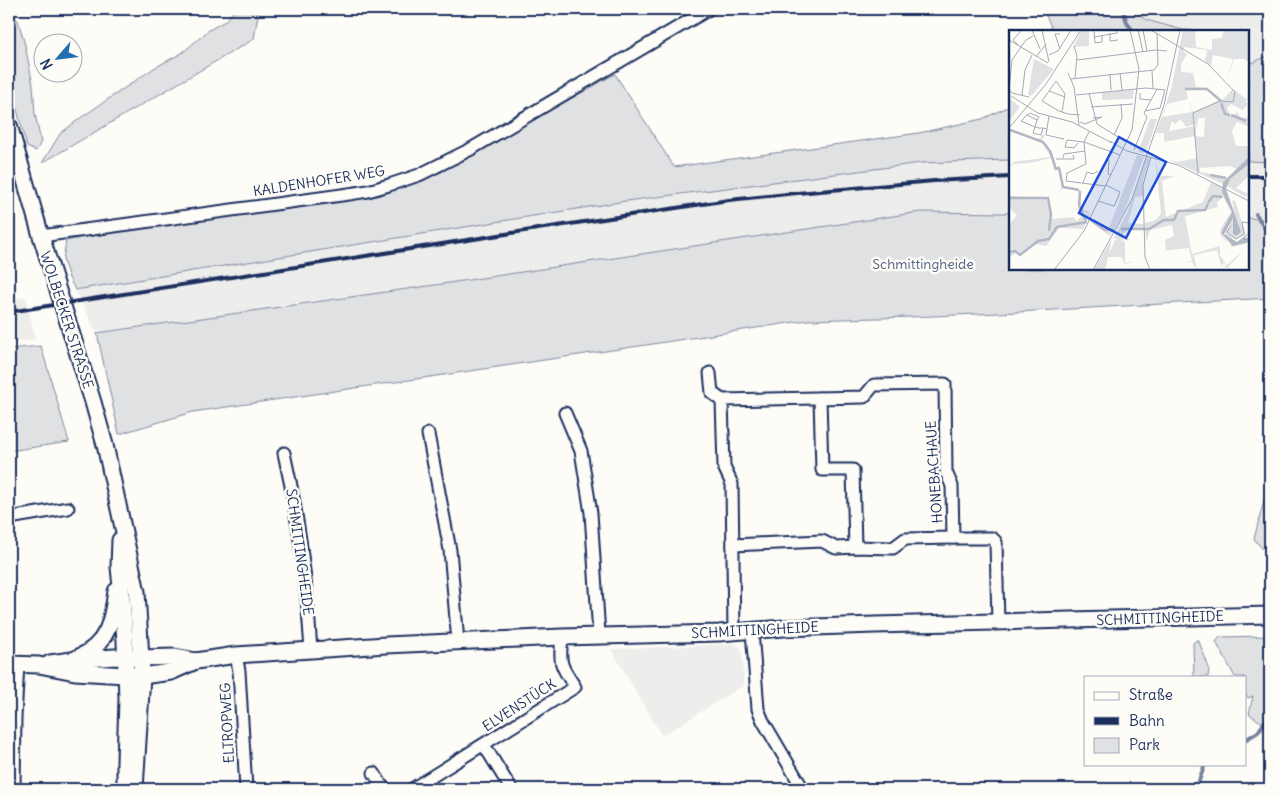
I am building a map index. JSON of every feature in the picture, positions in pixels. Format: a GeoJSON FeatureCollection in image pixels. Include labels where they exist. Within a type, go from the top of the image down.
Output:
{"type":"FeatureCollection","features":[{"type":"Feature","properties":{"kind":"street","name":"KALDENHOFER WEG"},"geometry":{"type":"LineString","coordinates":[[41,236],[368,191],[419,175],[471,149],[709,9]]}},
{"type":"Feature","properties":{"kind":"street","name":"WOLBECKER STRASSE"},"geometry":{"type":"LineString","coordinates":[[9,125],[105,445],[137,592],[133,658],[126,675],[125,789]]}},
{"type":"Feature","properties":{"kind":"street"},"geometry":{"type":"LineString","coordinates":[[710,372],[712,393],[722,400],[724,467],[732,484],[734,632]]}},
{"type":"Feature","properties":{"kind":"street","name":"HONEBACHAUE"},"geometry":{"type":"LineString","coordinates":[[722,400],[864,397],[874,385],[945,384],[946,472],[952,486],[953,538]]}},
{"type":"Feature","properties":{"kind":"street"},"geometry":{"type":"LineString","coordinates":[[820,398],[822,470],[853,470],[856,547]]}},
{"type":"Feature","properties":{"kind":"street"},"geometry":{"type":"LineString","coordinates":[[565,413],[581,450],[591,513],[599,635]]}},
{"type":"Feature","properties":{"kind":"street"},"geometry":{"type":"LineString","coordinates":[[428,434],[450,550],[458,642]]}},
{"type":"Feature","properties":{"kind":"street","name":"SCHMITTINGHEIDE"},"geometry":{"type":"LineString","coordinates":[[284,454],[301,545],[312,650]]}},
{"type":"Feature","properties":{"kind":"street"},"geometry":{"type":"LineString","coordinates":[[9,518],[68,508]]}},
{"type":"Feature","properties":{"kind":"street","name":"WOLBECKER STRASSE"},"geometry":{"type":"LineString","coordinates":[[121,516],[119,568],[122,597],[133,658],[142,676],[135,789]]}},
{"type":"Feature","properties":{"kind":"street","name":"HONEBACHAUE"},"geometry":{"type":"LineString","coordinates":[[733,545],[822,541],[836,548],[893,548],[905,539],[992,538],[996,542],[998,622]]}},
{"type":"Feature","properties":{"kind":"street"},"geometry":{"type":"LineString","coordinates":[[14,789],[15,718],[13,664],[39,665],[72,660],[93,650],[107,633],[114,607],[119,568]]}},
{"type":"Feature","properties":{"kind":"street","name":"SCHMITTINGHEIDE"},"geometry":{"type":"LineString","coordinates":[[39,665],[75,672],[142,676],[171,672],[196,662],[236,656],[458,642],[599,635],[734,632],[784,628],[1270,615]]}},
{"type":"Feature","properties":{"kind":"street"},"geometry":{"type":"LineString","coordinates":[[752,631],[758,709],[763,721],[803,789]]}},
{"type":"Feature","properties":{"kind":"street","name":"ELVENSTÜCK"},"geometry":{"type":"LineString","coordinates":[[412,789],[575,687],[562,665],[560,654],[562,637]]}},
{"type":"Feature","properties":{"kind":"street","name":"ELTROPWEG"},"geometry":{"type":"LineString","coordinates":[[236,656],[239,671],[246,789]]}},
{"type":"Feature","properties":{"kind":"street","name":"SCHMITTINGHEIDE"},"geometry":{"type":"LineString","coordinates":[[72,660],[114,657],[174,657],[196,662]]}},
{"type":"Feature","properties":{"kind":"street","name":"ELVENSTÜCK"},"geometry":{"type":"LineString","coordinates":[[484,745],[511,789]]}},
{"type":"Feature","properties":{"kind":"street"},"geometry":{"type":"LineString","coordinates":[[374,773],[384,789]]}},
{"type":"Feature","properties":{"kind":"shaded area"},"geometry":{"type":"Polygon","coordinates":[[[1133,9],[1270,9],[1270,117],[1249,95],[1249,30],[1183,30],[1145,20],[1133,9]]]}},
{"type":"Feature","properties":{"kind":"shaded area"},"geometry":{"type":"Polygon","coordinates":[[[1009,160],[1009,213],[920,212],[442,284],[97,333],[75,290],[626,201],[921,163],[1009,160]]]}},
{"type":"Feature","properties":{"kind":"shaded area"},"geometry":{"type":"Polygon","coordinates":[[[1249,161],[1270,161],[1270,220],[1249,218],[1249,161]]]}},
{"type":"Feature","properties":{"kind":"shaded area"},"geometry":{"type":"Polygon","coordinates":[[[26,297],[35,339],[9,343],[9,300],[26,297]]]}},
{"type":"Feature","properties":{"kind":"shaded area"},"geometry":{"type":"Polygon","coordinates":[[[734,644],[740,647],[742,651],[744,685],[662,736],[611,649],[734,644]]]}},
{"type":"Feature","properties":{"kind":"green space"},"geometry":{"type":"Polygon","coordinates":[[[236,9],[259,9],[254,39],[42,163],[60,134],[154,68],[182,53],[209,30],[225,21],[236,9]]]}},
{"type":"Feature","properties":{"kind":"green space"},"geometry":{"type":"Polygon","coordinates":[[[1043,9],[1133,9],[1146,20],[1183,30],[1053,30],[1043,9]]]}},
{"type":"Feature","properties":{"kind":"green space"},"geometry":{"type":"Polygon","coordinates":[[[9,15],[18,20],[33,85],[35,114],[41,142],[36,151],[27,147],[9,80],[9,15]]]}},
{"type":"Feature","properties":{"kind":"green space"},"geometry":{"type":"Polygon","coordinates":[[[1270,55],[1270,162],[1249,161],[1249,58],[1252,63],[1270,55]]]}},
{"type":"Feature","properties":{"kind":"green space"},"geometry":{"type":"Polygon","coordinates":[[[615,74],[674,167],[919,133],[982,119],[1009,106],[1009,160],[921,163],[626,201],[75,290],[63,260],[66,241],[356,198],[402,187],[441,172],[615,74]]]}},
{"type":"Feature","properties":{"kind":"green space","name":"Schmittingheide"},"geometry":{"type":"Polygon","coordinates":[[[920,212],[1009,213],[1009,270],[1249,270],[1249,218],[1270,220],[1270,298],[999,313],[808,320],[193,412],[119,434],[97,333],[442,284],[920,212]]]}},
{"type":"Feature","properties":{"kind":"green space"},"geometry":{"type":"Polygon","coordinates":[[[41,346],[69,442],[9,451],[9,349],[41,346]]]}},
{"type":"Feature","properties":{"kind":"green space"},"geometry":{"type":"Polygon","coordinates":[[[1270,477],[1270,558],[1254,539],[1270,477]]]}},
{"type":"Feature","properties":{"kind":"green space"},"geometry":{"type":"Polygon","coordinates":[[[1270,636],[1270,728],[1249,714],[1253,696],[1248,698],[1246,695],[1246,676],[1234,676],[1216,642],[1220,637],[1270,636]]]}},
{"type":"Feature","properties":{"kind":"green space"},"geometry":{"type":"Polygon","coordinates":[[[1198,639],[1209,668],[1208,676],[1194,676],[1193,643],[1198,639]]]}},
{"type":"Feature","properties":{"kind":"waterway"},"geometry":{"type":"LineString","coordinates":[[1123,9],[1127,23],[1132,30]]}},
{"type":"Feature","properties":{"kind":"waterway"},"geometry":{"type":"LineString","coordinates":[[1256,214],[1270,237]]}},
{"type":"Feature","properties":{"kind":"waterway"},"geometry":{"type":"LineString","coordinates":[[1270,516],[1267,536],[1270,548]]}},
{"type":"Feature","properties":{"kind":"waterway"},"geometry":{"type":"LineString","coordinates":[[1246,739],[1258,732],[1270,714]]}},
{"type":"Feature","properties":{"kind":"waterway"},"geometry":{"type":"LineString","coordinates":[[1196,789],[1204,766]]}},
{"type":"Feature","properties":{"kind":"railway"},"geometry":{"type":"LineString","coordinates":[[1249,176],[1270,176]]}},
{"type":"Feature","properties":{"kind":"railway"},"geometry":{"type":"LineString","coordinates":[[9,312],[729,200],[934,181],[1009,177]]}}]}
